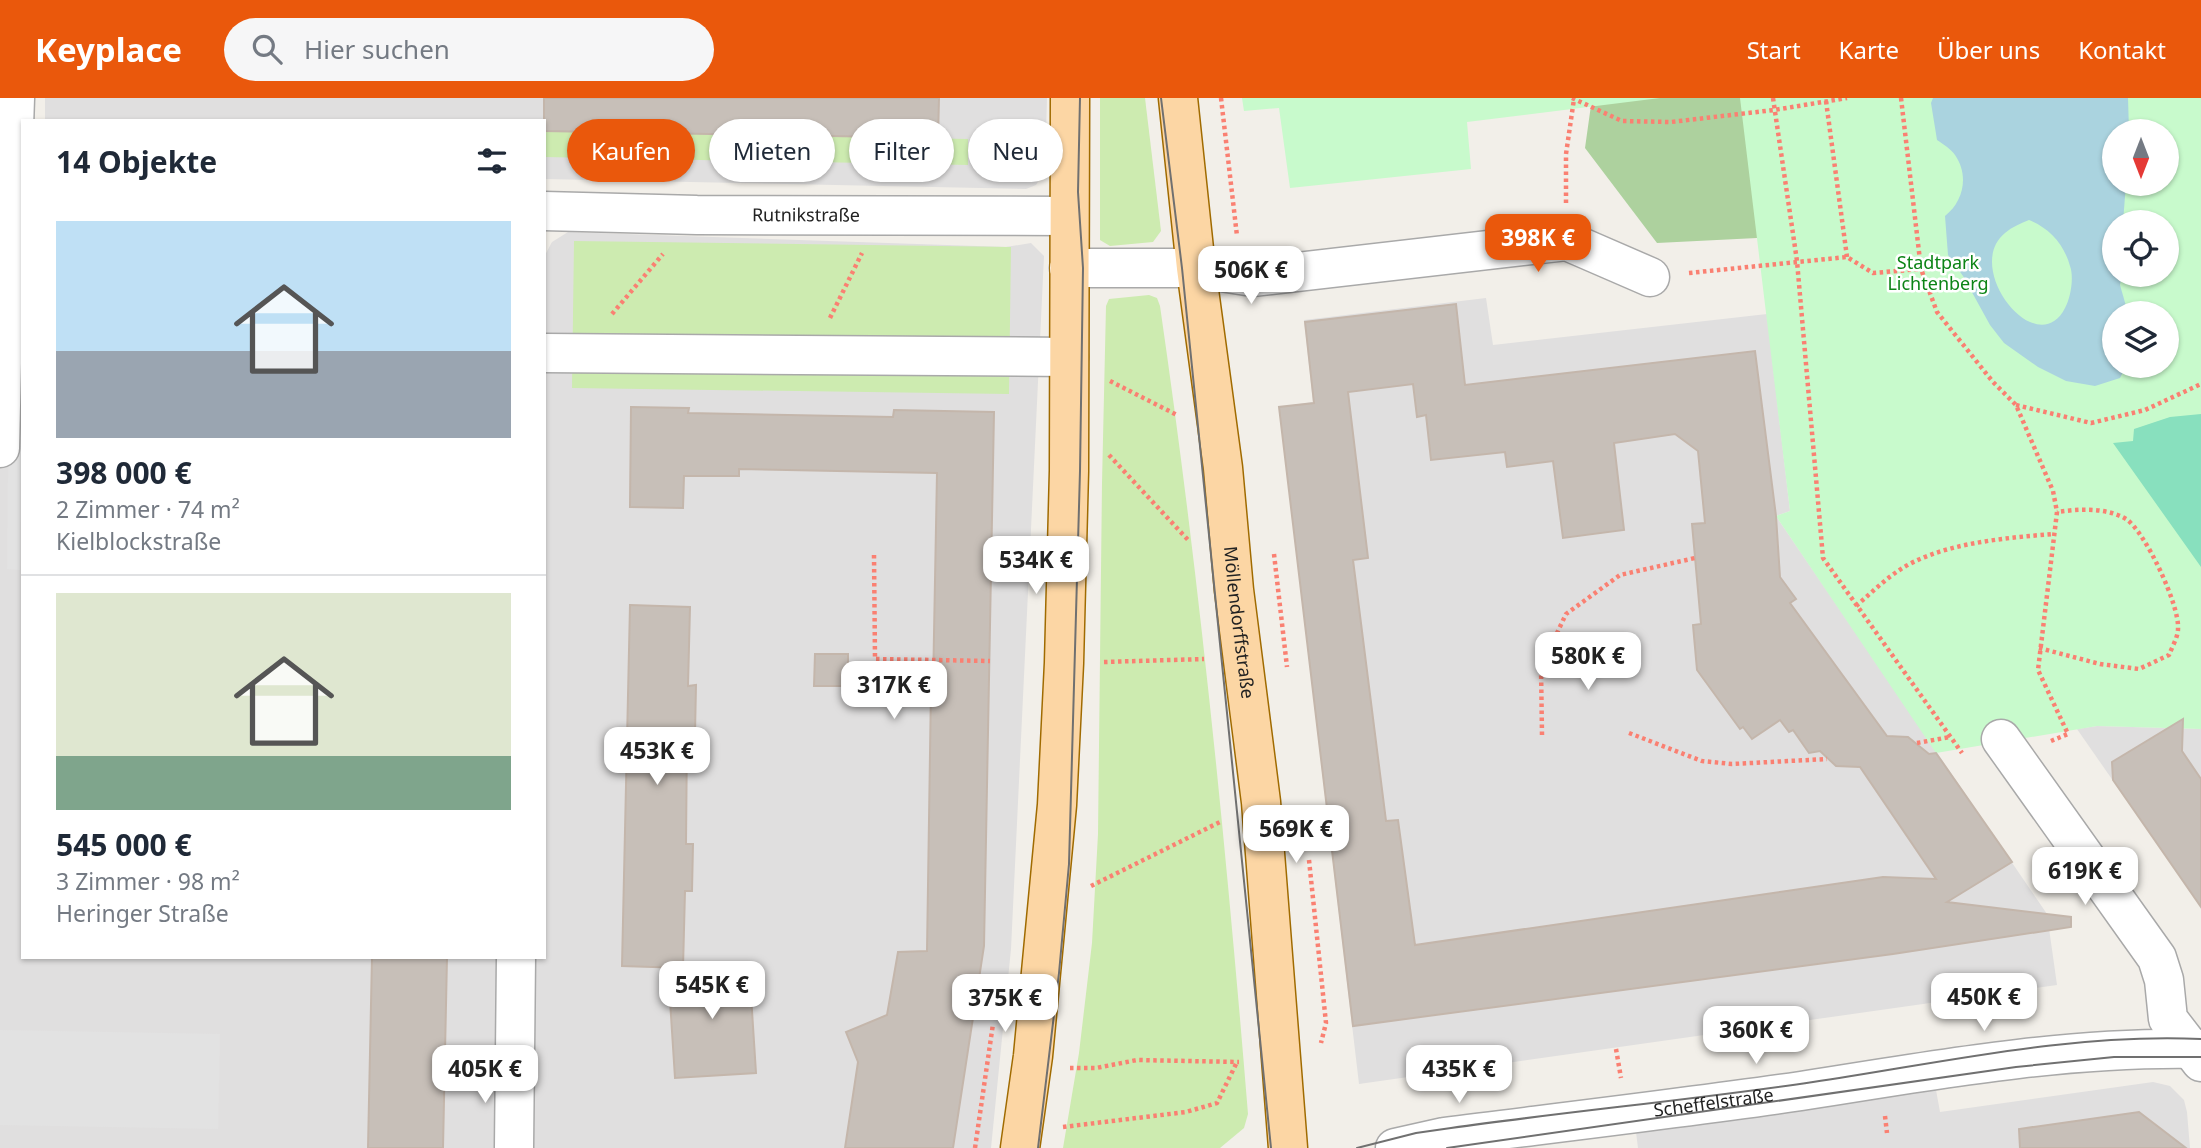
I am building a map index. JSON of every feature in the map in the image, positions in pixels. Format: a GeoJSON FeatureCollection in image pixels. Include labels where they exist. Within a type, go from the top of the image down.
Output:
{"type":"FeatureCollection","features":[{"type":"Feature","properties":{"kind":"main road"},"geometry":{"type":"LineString","coordinates":[[1020,1148],[1033,1056],[1057,805],[1084,366],[1069,268],[1070,98]]}},
{"type":"Feature","properties":{"kind":"main road","name":"Möllendorffstraße"},"geometry":{"type":"LineString","coordinates":[[1178,98],[1261,802],[1288,1148]]}},
{"type":"Feature","properties":{"kind":"street"},"geometry":{"type":"LineString","coordinates":[[0,448],[12,344],[10,195],[15,98]]}},
{"type":"Feature","properties":{"kind":"street","name":"Rutnikstraße"},"geometry":{"type":"LineString","coordinates":[[546,211],[697,215],[1069,216]]}},
{"type":"Feature","properties":{"kind":"street"},"geometry":{"type":"LineString","coordinates":[[1069,268],[1196,268],[1253,276],[1567,241],[1650,277]]}},
{"type":"Feature","properties":{"kind":"street"},"geometry":{"type":"LineString","coordinates":[[546,353],[810,356],[1084,366]]}},
{"type":"Feature","properties":{"kind":"street"},"geometry":{"type":"LineString","coordinates":[[2001,739],[2157,958],[2164,980],[2168,1019],[2197,1053]]}},
{"type":"Feature","properties":{"kind":"street"},"geometry":{"type":"LineString","coordinates":[[514,1148],[516,959]]}},
{"type":"Feature","properties":{"kind":"street","name":"Scheffelstraße"},"geometry":{"type":"LineString","coordinates":[[1395,1148],[1444,1137],[1798,1091],[2011,1059],[2112,1049],[2197,1053]]}},
{"type":"Feature","properties":{"kind":"path"},"geometry":{"type":"LineString","coordinates":[[1773,98],[1797,261],[1823,558],[1964,755]]}},
{"type":"Feature","properties":{"kind":"path"},"geometry":{"type":"LineString","coordinates":[[1567,241],[1566,154],[1573,99],[1622,121],[1671,122],[1847,98]]}},
{"type":"Feature","properties":{"kind":"path"},"geometry":{"type":"LineString","coordinates":[[1901,98],[1921,269],[1937,312],[2015,405],[2053,491],[2057,512],[2038,670],[2056,705]]}},
{"type":"Feature","properties":{"kind":"path"},"geometry":{"type":"LineString","coordinates":[[1826,101],[1847,257]]}},
{"type":"Feature","properties":{"kind":"path"},"geometry":{"type":"LineString","coordinates":[[600,353],[601,327],[697,215]]}},
{"type":"Feature","properties":{"kind":"path"},"geometry":{"type":"LineString","coordinates":[[810,356],[881,216]]}},
{"type":"Feature","properties":{"kind":"path"},"geometry":{"type":"LineString","coordinates":[[1650,277],[1847,257],[1873,273],[1921,269]]}},
{"type":"Feature","properties":{"kind":"path"},"geometry":{"type":"LineString","coordinates":[[1084,366],[1181,417],[1215,413]]}},
{"type":"Feature","properties":{"kind":"path"},"geometry":{"type":"LineString","coordinates":[[2015,405],[2091,423],[2145,410],[2201,384]]}},
{"type":"Feature","properties":{"kind":"path"},"geometry":{"type":"LineString","coordinates":[[1108,454],[1189,541]]}},
{"type":"Feature","properties":{"kind":"path"},"geometry":{"type":"LineString","coordinates":[[2039,648],[2100,664],[2138,669],[2169,655],[2179,630],[2172,599],[2157,559],[2127,519],[2101,511],[2076,509],[2057,512]]}},
{"type":"Feature","properties":{"kind":"path"},"geometry":{"type":"LineString","coordinates":[[1856,606],[1899,570],[1941,552],[1999,538],[2053,534]]}},
{"type":"Feature","properties":{"kind":"path"},"geometry":{"type":"LineString","coordinates":[[874,555],[875,659],[989,661]]}},
{"type":"Feature","properties":{"kind":"path"},"geometry":{"type":"LineString","coordinates":[[1542,735],[1541,667],[1566,614],[1619,575],[1695,558]]}},
{"type":"Feature","properties":{"kind":"path"},"geometry":{"type":"LineString","coordinates":[[1064,663],[1243,658]]}},
{"type":"Feature","properties":{"kind":"path"},"geometry":{"type":"LineString","coordinates":[[1629,733],[1702,761],[1732,764],[1827,759]]}},
{"type":"Feature","properties":{"kind":"path"},"geometry":{"type":"LineString","coordinates":[[1917,743],[1950,737]]}},
{"type":"Feature","properties":{"kind":"path"},"geometry":{"type":"LineString","coordinates":[[1091,886],[1261,802]]}},
{"type":"Feature","properties":{"kind":"path"},"geometry":{"type":"LineString","coordinates":[[975,1148],[995,1014]]}},
{"type":"Feature","properties":{"kind":"path"},"geometry":{"type":"LineString","coordinates":[[1616,1049],[1621,1079]]}},
{"type":"Feature","properties":{"kind":"path"},"geometry":{"type":"LineString","coordinates":[[1069,1068],[1096,1068],[1137,1060],[1246,1062]]}},
{"type":"Feature","properties":{"kind":"path"},"geometry":{"type":"LineString","coordinates":[[1060,1128],[1186,1112],[1217,1103],[1237,1062]]}},
{"type":"Feature","properties":{"kind":"path"},"geometry":{"type":"LineString","coordinates":[[1884,1115],[1887,1133]]}},
{"type":"Feature","properties":{"kind":"shaded area"},"geometry":{"type":"Polygon","coordinates":[[[45,98],[1047,98],[1046,119],[968,119],[968,182],[1038,182],[1026,189],[689,182],[695,182],[695,119],[567,119],[567,179],[546,179],[546,119],[45,119],[45,98]]]}},
{"type":"Feature","properties":{"kind":"shaded area"},"geometry":{"type":"Polygon","coordinates":[[[568,232],[1006,247],[1031,243],[1044,256],[1011,949],[991,1148],[0,1148],[0,249],[21,241],[21,959],[546,959],[546,253],[552,242],[568,232]]]}},
{"type":"Feature","properties":{"kind":"shaded area"},"geometry":{"type":"Polygon","coordinates":[[[1486,298],[1493,345],[1767,314],[1790,511],[1776,516],[2047,914],[2057,985],[1359,1084],[1279,407],[1313,402],[1304,320],[1486,298]]]}},
{"type":"Feature","properties":{"kind":"shaded area"},"geometry":{"type":"Polygon","coordinates":[[[9,392],[21,392],[20,570],[7,569],[9,392]]]}},
{"type":"Feature","properties":{"kind":"shaded area"},"geometry":{"type":"Polygon","coordinates":[[[2097,726],[2201,729],[2201,907],[2077,729],[2097,726]]]}},
{"type":"Feature","properties":{"kind":"shaded area"},"geometry":{"type":"Polygon","coordinates":[[[0,1030],[220,1034],[218,1129],[0,1125],[0,1030]]]}},
{"type":"Feature","properties":{"kind":"shaded area"},"geometry":{"type":"Polygon","coordinates":[[[2153,1082],[2170,1086],[2184,1100],[2190,1148],[1638,1148],[1636,1132],[1936,1090],[1940,1112],[2153,1082]]]}},
{"type":"Feature","properties":{"kind":"green space"},"geometry":{"type":"Polygon","coordinates":[[[1100,98],[1145,98],[1161,231],[1153,242],[1110,246],[1100,240],[1100,98]]]}},
{"type":"Feature","properties":{"kind":"green space"},"geometry":{"type":"Polygon","coordinates":[[[1242,98],[1660,98],[1467,122],[1471,169],[1290,188],[1279,108],[1244,111],[1242,98]]]}},
{"type":"Feature","properties":{"kind":"green space"},"geometry":{"type":"Polygon","coordinates":[[[1592,98],[1926,98],[1808,283],[1757,238],[1657,243],[1585,148],[1592,98]]]}},
{"type":"Feature","properties":{"kind":"green space","name":"Stadtpark Lichtenberg"},"geometry":{"type":"Polygon","coordinates":[[[1740,98],[2201,98],[2201,729],[2097,726],[1936,753],[1776,516],[1790,511],[1740,98]]]}},
{"type":"Feature","properties":{"kind":"green space"},"geometry":{"type":"Polygon","coordinates":[[[546,131],[567,131],[567,157],[546,157],[546,131]]]}},
{"type":"Feature","properties":{"kind":"green space"},"geometry":{"type":"Polygon","coordinates":[[[695,134],[709,134],[709,160],[695,160],[695,134]]]}},
{"type":"Feature","properties":{"kind":"green space"},"geometry":{"type":"Polygon","coordinates":[[[835,136],[849,137],[849,163],[835,162],[835,136]]]}},
{"type":"Feature","properties":{"kind":"green space"},"geometry":{"type":"Polygon","coordinates":[[[954,139],[968,139],[968,165],[954,165],[954,139]]]}},
{"type":"Feature","properties":{"kind":"green space"},"geometry":{"type":"Polygon","coordinates":[[[574,241],[1011,247],[1009,394],[572,388],[574,241]]]}},
{"type":"Feature","properties":{"kind":"green space"},"geometry":{"type":"Polygon","coordinates":[[[1149,295],[1157,298],[1160,306],[1187,507],[1221,810],[1248,1114],[1244,1128],[1220,1148],[1063,1148],[1079,1053],[1092,943],[1098,834],[1106,306],[1109,299],[1149,295]]]}},
{"type":"Feature","properties":{"kind":"green space"},"geometry":{"type":"Polygon","coordinates":[[[2201,414],[2201,567],[2113,443],[2133,441],[2134,429],[2170,417],[2201,414]]]}},
{"type":"Feature","properties":{"kind":"water"},"geometry":{"type":"Polygon","coordinates":[[[1933,98],[2128,98],[2129,119],[2102,119],[2102,196],[2125,196],[2124,210],[2102,210],[2102,287],[2121,287],[2125,301],[2102,301],[2102,378],[2120,378],[2095,386],[2066,381],[2038,367],[2004,343],[1990,325],[1948,255],[1945,216],[1957,203],[1963,179],[1955,155],[1937,140],[1931,103],[1933,98]],[[2029,220],[2005,233],[1994,249],[1992,267],[1998,287],[2008,304],[2022,318],[2038,324],[2053,322],[2065,308],[2070,293],[2072,276],[2067,258],[2060,244],[2049,232],[2029,220]]]}},
{"type":"Feature","properties":{"kind":"building"},"geometry":{"type":"Polygon","coordinates":[[[544,98],[939,98],[938,119],[849,119],[849,136],[835,136],[835,119],[709,119],[709,134],[695,134],[695,119],[567,119],[567,131],[546,131],[544,98]]]}},
{"type":"Feature","properties":{"kind":"building"},"geometry":{"type":"Polygon","coordinates":[[[1456,304],[1465,385],[1755,351],[1776,516],[1780,577],[1796,599],[1790,603],[1887,736],[1908,737],[1929,754],[1936,753],[2012,862],[1947,902],[2071,917],[2071,927],[1893,954],[1353,1026],[1279,407],[1314,403],[1305,322],[1456,304]],[[1413,384],[1348,392],[1368,558],[1353,560],[1386,821],[1398,820],[1415,945],[1883,877],[1936,879],[1860,767],[1836,766],[1820,751],[1809,753],[1793,730],[1789,732],[1780,720],[1752,739],[1743,727],[1740,729],[1697,670],[1693,625],[1701,624],[1692,524],[1705,523],[1698,451],[1675,434],[1614,443],[1624,530],[1563,538],[1553,461],[1507,467],[1505,452],[1431,460],[1426,415],[1417,417],[1413,384]]]}},
{"type":"Feature","properties":{"kind":"building"},"geometry":{"type":"Polygon","coordinates":[[[631,407],[689,408],[688,413],[893,417],[894,410],[994,412],[984,946],[953,1148],[845,1148],[858,1062],[846,1032],[887,1015],[898,952],[927,951],[937,473],[739,469],[739,476],[684,476],[683,508],[630,507],[631,407]]]}},
{"type":"Feature","properties":{"kind":"building"},"geometry":{"type":"Polygon","coordinates":[[[630,605],[690,607],[688,686],[696,685],[695,733],[687,733],[686,844],[693,844],[692,891],[685,891],[683,968],[622,966],[630,605]]]}},
{"type":"Feature","properties":{"kind":"building"},"geometry":{"type":"Polygon","coordinates":[[[815,654],[848,654],[848,686],[814,686],[815,654]]]}},
{"type":"Feature","properties":{"kind":"building"},"geometry":{"type":"Polygon","coordinates":[[[2183,719],[2182,751],[2201,779],[2201,907],[2113,780],[2112,762],[2183,719]]]}},
{"type":"Feature","properties":{"kind":"building"},"geometry":{"type":"Polygon","coordinates":[[[372,959],[447,959],[443,1148],[368,1148],[372,959]]]}},
{"type":"Feature","properties":{"kind":"building"},"geometry":{"type":"Polygon","coordinates":[[[749,964],[756,1073],[675,1078],[668,969],[749,964]]]}},
{"type":"Feature","properties":{"kind":"building"},"geometry":{"type":"Polygon","coordinates":[[[2139,1112],[2186,1148],[2020,1148],[2019,1129],[2139,1112]]]}},
{"type":"Feature","properties":{"kind":"tram line"},"geometry":{"type":"LineString","coordinates":[[1038,1148],[1069,864],[1083,268],[1078,192],[1080,98]]}},
{"type":"Feature","properties":{"kind":"tram line"},"geometry":{"type":"LineString","coordinates":[[1161,98],[1182,268],[1271,1148]]}},
{"type":"Feature","properties":{"kind":"tram line"},"geometry":{"type":"LineString","coordinates":[[1357,1148],[1416,1133],[1813,1082],[2006,1051],[2103,1041],[2201,1039]]}},
{"type":"Feature","properties":{"kind":"tram line"},"geometry":{"type":"LineString","coordinates":[[1447,1148],[2016,1067],[2114,1057],[2201,1057]]}}]}
